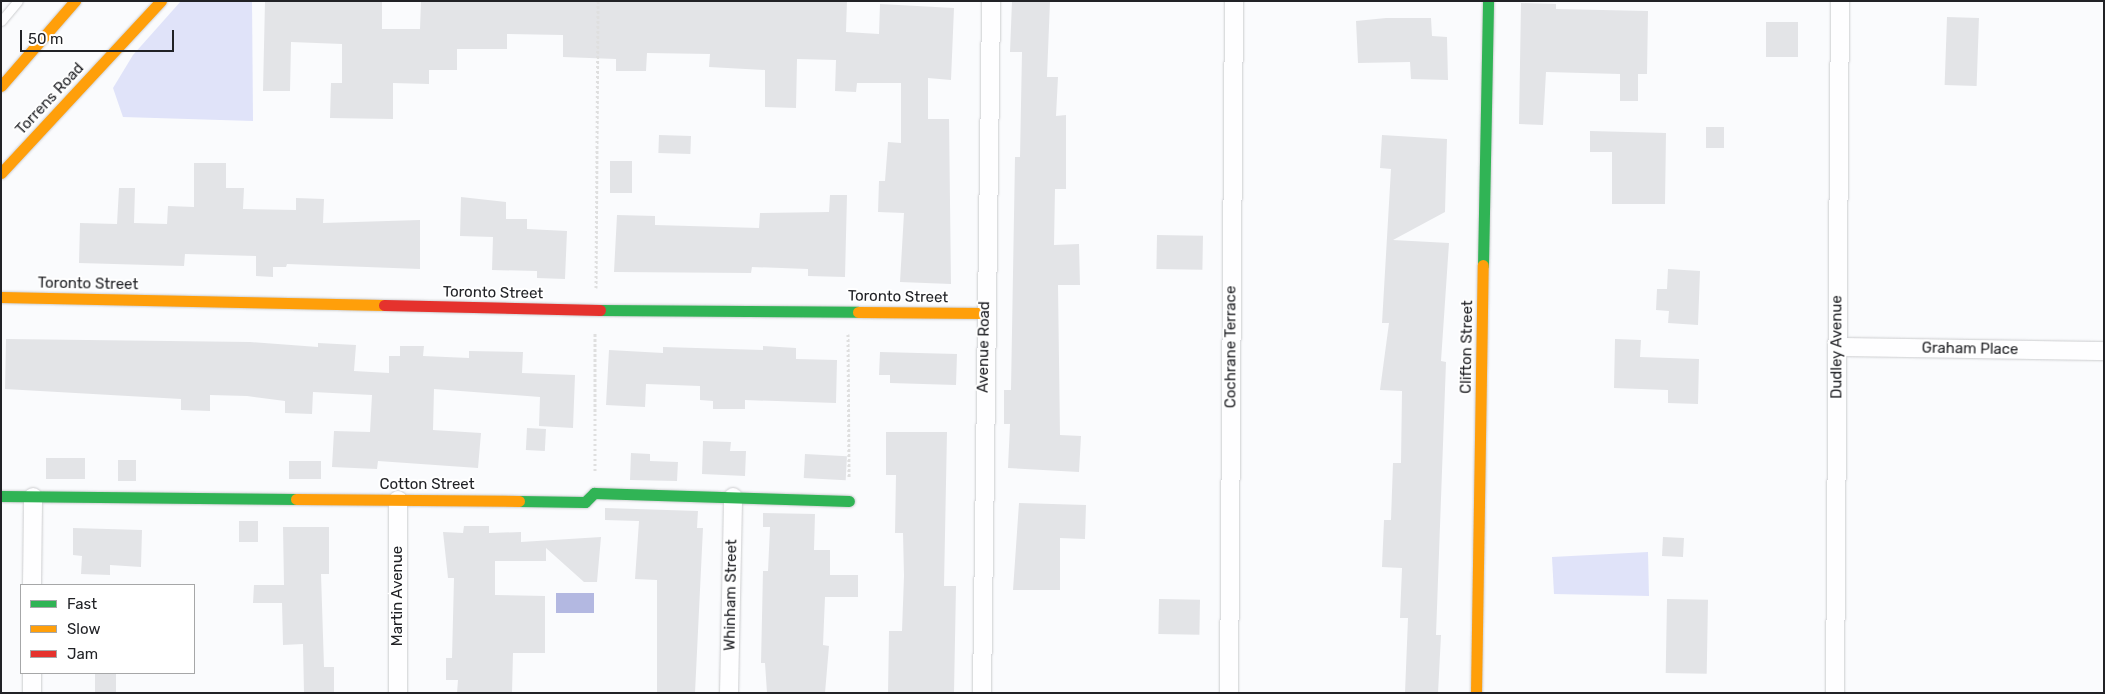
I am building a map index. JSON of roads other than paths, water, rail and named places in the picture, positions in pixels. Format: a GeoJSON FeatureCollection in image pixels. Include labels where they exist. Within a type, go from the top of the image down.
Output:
{"type":"FeatureCollection","features":[{"type":"Feature","properties":{"kind":"street"},"geometry":{"type":"LineString","coordinates":[[1,86],[75,1]]}},
{"type":"Feature","properties":{"kind":"street","name":"Torrens Road"},"geometry":{"type":"LineString","coordinates":[[1,173],[161,1]]}},
{"type":"Feature","properties":{"kind":"street","name":"Avenue Road"},"geometry":{"type":"LineString","coordinates":[[982,693],[984,313],[991,1]]}},
{"type":"Feature","properties":{"kind":"street","name":"Cochrane Terrace"},"geometry":{"type":"LineString","coordinates":[[1229,693],[1234,1]]}},
{"type":"Feature","properties":{"kind":"street","name":"Clifton Street"},"geometry":{"type":"LineString","coordinates":[[1476,693],[1488,1]]}},
{"type":"Feature","properties":{"kind":"street","name":"Dudley Avenue"},"geometry":{"type":"LineString","coordinates":[[1835,693],[1840,1]]}},
{"type":"Feature","properties":{"kind":"street","name":"Toronto Street"},"geometry":{"type":"LineString","coordinates":[[1,296],[596,310],[984,313]]}},
{"type":"Feature","properties":{"kind":"street","name":"Graham Place"},"geometry":{"type":"LineString","coordinates":[[1837,348],[2104,351]]}},
{"type":"Feature","properties":{"kind":"street","name":"Cotton Street"},"geometry":{"type":"LineString","coordinates":[[1,496],[585,502],[594,493],[848,501]]}},
{"type":"Feature","properties":{"kind":"street"},"geometry":{"type":"LineString","coordinates":[[32,497],[32,584]]}},
{"type":"Feature","properties":{"kind":"street","name":"Whinham Street"},"geometry":{"type":"LineString","coordinates":[[729,693],[733,497]]}},
{"type":"Feature","properties":{"kind":"street","name":"Martin Avenue"},"geometry":{"type":"LineString","coordinates":[[398,500],[398,693]]}},
{"type":"Feature","properties":{"kind":"street"},"geometry":{"type":"LineString","coordinates":[[32,674],[32,693]]}},
{"type":"Feature","properties":{"kind":"lane"},"geometry":{"type":"LineString","coordinates":[[1,21],[18,1]]}},
{"type":"Feature","properties":{"kind":"water"},"geometry":{"type":"Polygon","coordinates":[[[556,593],[594,593],[594,613],[556,613],[556,593]]]}}]}
